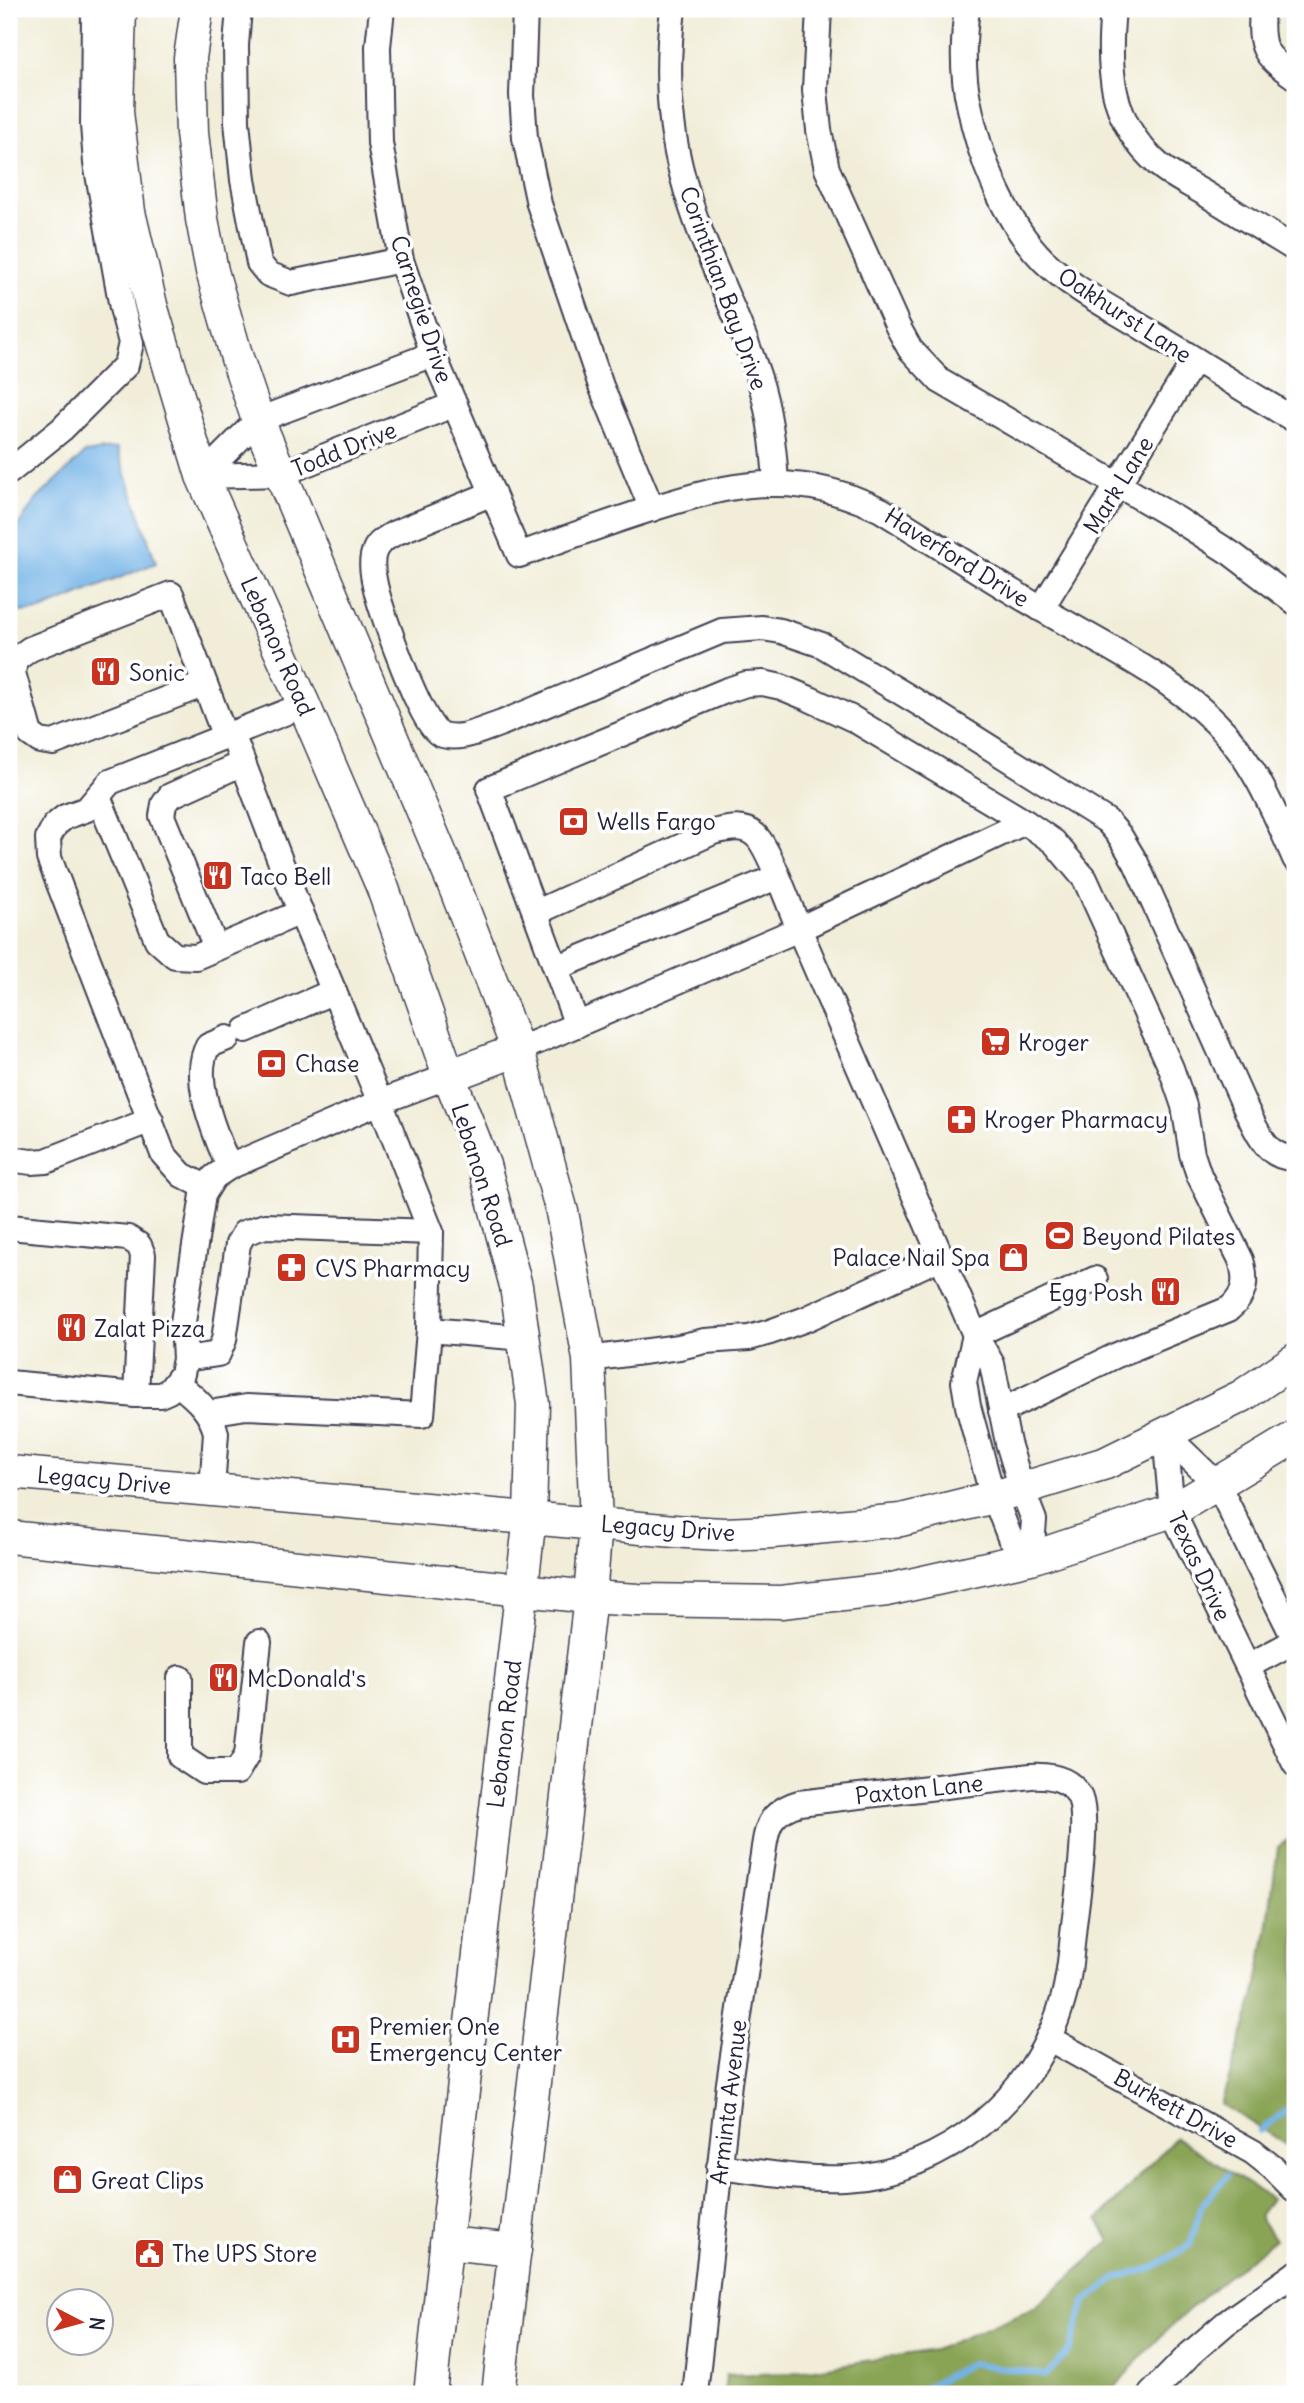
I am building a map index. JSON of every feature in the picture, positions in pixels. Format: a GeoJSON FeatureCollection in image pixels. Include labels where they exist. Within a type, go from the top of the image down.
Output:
{"type":"FeatureCollection","features":[{"type":"Feature","properties":{"kind":"main road","name":"Lebanon Road"},"geometry":{"type":"LineString","coordinates":[[120,9],[117,112],[129,212],[151,305],[202,476],[382,886],[449,1076],[484,1165],[516,1286],[533,1405],[530,1517],[430,2394]]}},
{"type":"Feature","properties":{"kind":"main road"},"geometry":{"type":"LineString","coordinates":[[197,9],[190,58],[192,120],[202,219],[212,271],[237,358],[258,420],[456,890],[518,1050],[562,1212],[589,1359],[596,1523],[590,1597],[498,2394]]}},
{"type":"Feature","properties":{"kind":"main road"},"geometry":{"type":"LineString","coordinates":[[449,1076],[518,1050]]}},
{"type":"Feature","properties":{"kind":"main road","name":"Legacy Drive"},"geometry":{"type":"LineString","coordinates":[[9,1472],[724,1534],[772,1532],[901,1520],[1008,1493],[1106,1463],[1242,1396],[1295,1360]]}},
{"type":"Feature","properties":{"kind":"main road"},"geometry":{"type":"LineString","coordinates":[[9,1537],[590,1597],[781,1602],[887,1590],[1031,1558],[1172,1511],[1295,1437]]}},
{"type":"Feature","properties":{"kind":"main road"},"geometry":{"type":"LineString","coordinates":[[446,2244],[515,2250]]}},
{"type":"Feature","properties":{"kind":"street"},"geometry":{"type":"LineString","coordinates":[[9,472],[62,429],[126,365],[129,355],[131,343],[122,308],[96,163],[93,125],[94,9]]}},
{"type":"Feature","properties":{"kind":"street"},"geometry":{"type":"LineString","coordinates":[[239,9],[236,45],[237,122],[243,180],[259,263],[268,274],[291,283],[401,260]]}},
{"type":"Feature","properties":{"kind":"street","name":"Carnegie Drive"},"geometry":{"type":"LineString","coordinates":[[382,9],[378,47],[380,143],[401,260],[433,354],[519,555]]}},
{"type":"Feature","properties":{"kind":"street"},"geometry":{"type":"LineString","coordinates":[[525,9],[522,106],[525,138],[539,204],[601,386],[652,509]]}},
{"type":"Feature","properties":{"kind":"street","name":"Corinthian Bay Drive"},"geometry":{"type":"LineString","coordinates":[[673,9],[669,38],[669,89],[682,178],[699,230],[759,378],[767,408],[776,483]]}},
{"type":"Feature","properties":{"kind":"street"},"geometry":{"type":"LineString","coordinates":[[819,9],[815,90],[827,169],[910,349],[940,381],[1232,554],[1295,602]]}},
{"type":"Feature","properties":{"kind":"street","name":"Oakhurst Lane"},"geometry":{"type":"LineString","coordinates":[[967,9],[965,70],[968,103],[978,138],[1006,209],[1026,239],[1044,261],[1073,284],[1295,420]]}},
{"type":"Feature","properties":{"kind":"street"},"geometry":{"type":"LineString","coordinates":[[1113,9],[1110,39],[1113,88],[1125,125],[1140,147],[1160,167],[1295,249]]}},
{"type":"Feature","properties":{"kind":"street"},"geometry":{"type":"LineString","coordinates":[[1262,9],[1262,44],[1268,55],[1295,77]]}},
{"type":"Feature","properties":{"kind":"street"},"geometry":{"type":"LineString","coordinates":[[202,476],[258,420],[433,354]]}},
{"type":"Feature","properties":{"kind":"street","name":"Mark Lane"},"geometry":{"type":"LineString","coordinates":[[1041,609],[1194,360]]}},
{"type":"Feature","properties":{"kind":"street","name":"Todd Drive"},"geometry":{"type":"LineString","coordinates":[[202,476],[281,474],[455,404]]}},
{"type":"Feature","properties":{"kind":"street","name":"Haverford Drive"},"geometry":{"type":"LineString","coordinates":[[519,555],[612,520],[721,488],[776,483],[831,490],[856,498],[881,510],[1160,680],[1215,722],[1253,772],[1295,859]]}},
{"type":"Feature","properties":{"kind":"street"},"geometry":{"type":"LineString","coordinates":[[493,494],[395,533],[374,550],[372,565],[377,593],[417,702],[430,726],[438,733],[452,737],[466,735],[502,723],[722,631],[762,628],[781,631],[822,645],[1107,821],[1120,836],[1136,863],[1264,1144],[1275,1154],[1295,1158]]}},
{"type":"Feature","properties":{"kind":"street"},"geometry":{"type":"LineString","coordinates":[[205,684],[53,743],[40,741],[30,734],[13,673],[15,660],[30,649],[171,594],[205,684],[243,763],[432,1232],[429,1330],[422,1415],[246,1408],[208,1413]]}},
{"type":"Feature","properties":{"kind":"street"},"geometry":{"type":"LineString","coordinates":[[576,1025],[489,789],[746,684],[763,683],[781,687],[853,719],[1054,842],[1085,879],[1171,1068],[1184,1106],[1192,1154],[1199,1175],[1241,1260],[1245,1274],[1244,1288],[1240,1300],[1228,1309],[1117,1355],[1002,1411]]}},
{"type":"Feature","properties":{"kind":"street"},"geometry":{"type":"LineString","coordinates":[[206,1187],[182,1175],[163,1154],[47,849],[48,838],[55,825],[65,817],[88,809],[110,782],[304,705]]}},
{"type":"Feature","properties":{"kind":"street"},"geometry":{"type":"LineString","coordinates":[[216,948],[162,816],[164,804],[170,796],[243,763]]}},
{"type":"Feature","properties":{"kind":"street"},"geometry":{"type":"LineString","coordinates":[[99,796],[158,940],[175,956],[196,957],[301,912]]}},
{"type":"Feature","properties":{"kind":"street"},"geometry":{"type":"LineString","coordinates":[[518,1050],[799,929],[1025,822]]}},
{"type":"Feature","properties":{"kind":"street"},"geometry":{"type":"LineString","coordinates":[[535,913],[713,832],[742,828],[755,835],[764,847],[975,1335],[992,1364],[1002,1411],[1008,1493]]}},
{"type":"Feature","properties":{"kind":"street"},"geometry":{"type":"LineString","coordinates":[[556,968],[777,877]]}},
{"type":"Feature","properties":{"kind":"street"},"geometry":{"type":"LineString","coordinates":[[229,1167],[207,1115],[202,1065],[208,1046],[334,991]]}},
{"type":"Feature","properties":{"kind":"street"},"geometry":{"type":"LineString","coordinates":[[9,1383],[135,1395],[160,1395],[169,1391],[182,1374],[185,1359],[183,1322],[206,1187],[214,1177],[229,1167],[380,1102],[449,1076]]}},
{"type":"Feature","properties":{"kind":"street"},"geometry":{"type":"LineString","coordinates":[[9,1159],[46,1161],[152,1120]]}},
{"type":"Feature","properties":{"kind":"street"},"geometry":{"type":"LineString","coordinates":[[185,1359],[218,1354],[224,1340],[238,1244],[244,1233],[265,1226],[432,1232]]}},
{"type":"Feature","properties":{"kind":"street"},"geometry":{"type":"LineString","coordinates":[[9,1227],[128,1238],[139,1245],[143,1255],[135,1395]]}},
{"type":"Feature","properties":{"kind":"street"},"geometry":{"type":"LineString","coordinates":[[589,1359],[705,1341],[749,1338],[770,1332],[806,1319],[941,1257]]}},
{"type":"Feature","properties":{"kind":"street"},"geometry":{"type":"LineString","coordinates":[[975,1335],[1094,1279]]}},
{"type":"Feature","properties":{"kind":"street"},"geometry":{"type":"LineString","coordinates":[[429,1330],[524,1338]]}},
{"type":"Feature","properties":{"kind":"street"},"geometry":{"type":"LineString","coordinates":[[975,1335],[964,1382],[975,1433],[1008,1493],[1034,1520],[1031,1558]]}},
{"type":"Feature","properties":{"kind":"street"},"geometry":{"type":"LineString","coordinates":[[177,1383],[197,1399],[208,1413],[216,1433],[212,1489]]}},
{"type":"Feature","properties":{"kind":"street"},"geometry":{"type":"LineString","coordinates":[[1165,1434],[1218,1485],[1295,1641],[1248,1666]]}},
{"type":"Feature","properties":{"kind":"street","name":"Texas Drive"},"geometry":{"type":"LineString","coordinates":[[1165,1434],[1172,1511],[1295,1763]]}},
{"type":"Feature","properties":{"kind":"street"},"geometry":{"type":"LineString","coordinates":[[180,1678],[180,1756],[204,1773],[237,1772],[247,1755],[259,1642]]}},
{"type":"Feature","properties":{"kind":"street","name":"Paxton Lane"},"geometry":{"type":"LineString","coordinates":[[776,1814],[792,1805],[824,1800],[1042,1776],[1064,1781],[1075,1790],[1079,1798],[1083,1825],[1069,1976],[1062,2006],[1048,2038]]}},
{"type":"Feature","properties":{"kind":"street","name":"Arminta Avenue"},"geometry":{"type":"LineString","coordinates":[[695,2394],[729,2082],[766,1836],[776,1814]]}},
{"type":"Feature","properties":{"kind":"street"},"geometry":{"type":"LineString","coordinates":[[719,2166],[832,2179],[882,2173],[915,2163],[966,2137],[992,2116],[1023,2080],[1048,2038]]}},
{"type":"Feature","properties":{"kind":"street","name":"Burkett Drive"},"geometry":{"type":"LineString","coordinates":[[1048,2038],[1234,2141],[1272,2167],[1295,2190]]}},
{"type":"Feature","properties":{"kind":"street"},"geometry":{"type":"LineString","coordinates":[[1152,2394],[1190,2354],[1226,2323],[1295,2274]]}},
{"type":"Feature","properties":{"kind":"green space"},"geometry":{"type":"Polygon","coordinates":[[[1295,1834],[1295,2153],[1283,2142],[1221,2104],[1255,1994],[1278,1847],[1295,1834]]]}},
{"type":"Feature","properties":{"kind":"green space"},"geometry":{"type":"Polygon","coordinates":[[[1176,2137],[1271,2199],[1259,2216],[1275,2240],[1187,2311],[1147,2351],[1110,2394],[724,2394],[726,2375],[791,2373],[934,2350],[1034,2308],[1110,2241],[1098,2220],[1176,2137]]]}},
{"type":"Feature","properties":{"kind":"green space"},"geometry":{"type":"Polygon","coordinates":[[[9,2385],[229,2394],[9,2394],[9,2385]]]}},
{"type":"Feature","properties":{"kind":"water"},"geometry":{"type":"Polygon","coordinates":[[[117,448],[156,563],[41,610],[9,613],[9,570],[15,530],[36,500],[85,453],[117,448]]]}},
{"type":"Feature","properties":{"kind":"waterway"},"geometry":{"type":"LineString","coordinates":[[1260,2131],[1295,2104]]}},
{"type":"Feature","properties":{"kind":"waterway"},"geometry":{"type":"LineString","coordinates":[[913,2394],[971,2363],[1046,2375],[1069,2351],[1085,2302],[1115,2278],[1152,2268],[1190,2245],[1202,2205],[1228,2175]]}},
{"type":"Feature","properties":{"kind":"place","name":"Sonic"},"geometry":{"type":"Point","coordinates":[106,672]}},
{"type":"Feature","properties":{"kind":"place","name":"Wells Fargo"},"geometry":{"type":"Point","coordinates":[574,821]}},
{"type":"Feature","properties":{"kind":"place","name":"Taco Bell"},"geometry":{"type":"Point","coordinates":[217,876]}},
{"type":"Feature","properties":{"kind":"place","name":"Kroger"},"geometry":{"type":"Point","coordinates":[995,1042]}},
{"type":"Feature","properties":{"kind":"place","name":"Chase"},"geometry":{"type":"Point","coordinates":[272,1063]}},
{"type":"Feature","properties":{"kind":"place","name":"Kroger Pharmacy"},"geometry":{"type":"Point","coordinates":[961,1119]}},
{"type":"Feature","properties":{"kind":"place","name":"Beyond Pilates"},"geometry":{"type":"Point","coordinates":[1059,1236]}},
{"type":"Feature","properties":{"kind":"place","name":"Palace Nail Spa"},"geometry":{"type":"Point","coordinates":[1013,1257]}},
{"type":"Feature","properties":{"kind":"place","name":"CVS Pharmacy"},"geometry":{"type":"Point","coordinates":[292,1268]}},
{"type":"Feature","properties":{"kind":"place","name":"Egg Posh"},"geometry":{"type":"Point","coordinates":[1166,1292]}},
{"type":"Feature","properties":{"kind":"place","name":"Zalat Pizza"},"geometry":{"type":"Point","coordinates":[71,1328]}},
{"type":"Feature","properties":{"kind":"place","name":"McDonald's"},"geometry":{"type":"Point","coordinates":[224,1678]}},
{"type":"Feature","properties":{"kind":"place","name":"Premier One Emergency Center"},"geometry":{"type":"Point","coordinates":[346,2039]}},
{"type":"Feature","properties":{"kind":"place","name":"Great Clips"},"geometry":{"type":"Point","coordinates":[68,2180]}},
{"type":"Feature","properties":{"kind":"place","name":"The UPS Store"},"geometry":{"type":"Point","coordinates":[149,2253]}}]}
